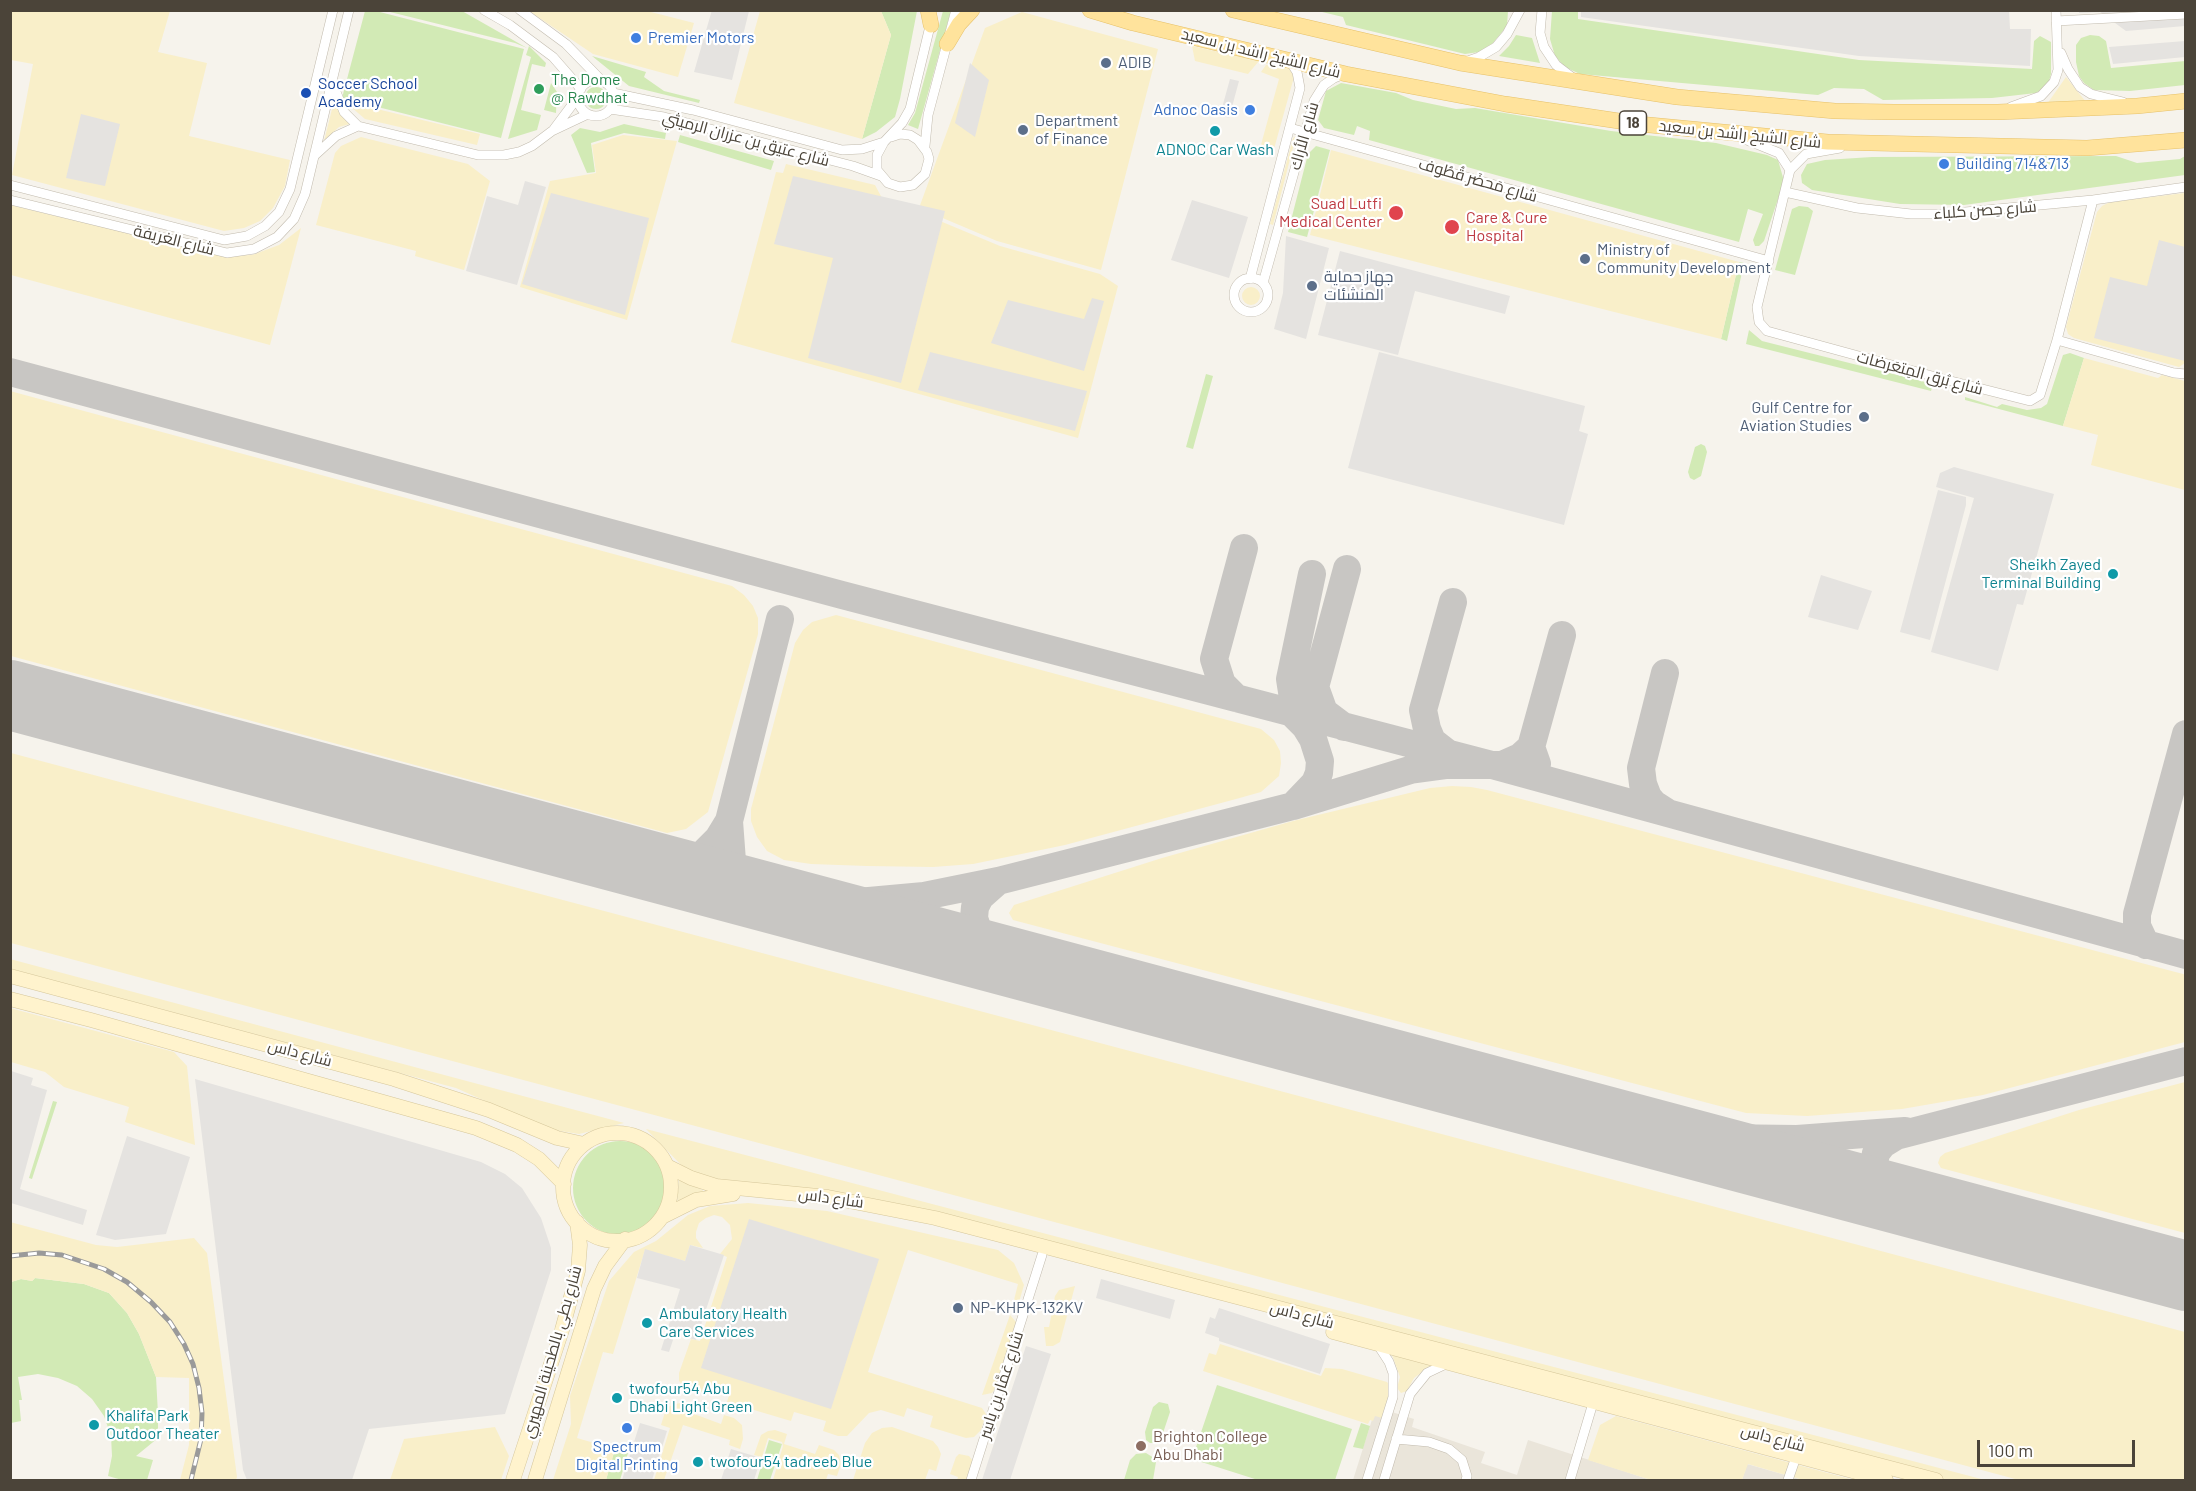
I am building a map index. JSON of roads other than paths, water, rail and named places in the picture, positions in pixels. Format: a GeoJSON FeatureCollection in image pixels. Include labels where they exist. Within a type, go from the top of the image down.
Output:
{"type":"FeatureCollection","features":[{"type":"Feature","properties":{"kind":"main road"},"geometry":{"type":"LineString","coordinates":[[947,44],[959,24],[972,10]]}},
{"type":"Feature","properties":{"kind":"main road","name":"شارع الشيخ راشد بن سعيد"},"geometry":{"type":"LineString","coordinates":[[1090,10],[1133,23],[1346,74],[1505,104],[1640,124],[1828,142],[2087,148],[2186,140]]}},
{"type":"Feature","properties":{"kind":"main road","name":"شارع الشيخ راشد بن سعيد"},"geometry":{"type":"LineString","coordinates":[[1233,10],[1460,63],[1677,97],[1835,111],[1998,112],[2137,106],[2186,101]]}},
{"type":"Feature","properties":{"kind":"street","name":"شارع الغريفة"},"geometry":{"type":"LineString","coordinates":[[10,185],[224,240],[247,236],[265,226],[279,212],[290,189],[333,10]]}},
{"type":"Feature","properties":{"kind":"street","name":"شارع الغريفة"},"geometry":{"type":"LineString","coordinates":[[10,200],[227,253],[254,249],[277,237],[294,219],[304,194],[349,10]]}},
{"type":"Feature","properties":{"kind":"street"},"geometry":{"type":"LineString","coordinates":[[484,10],[510,25],[554,57],[580,93],[581,106],[588,114]]}},
{"type":"Feature","properties":{"kind":"street"},"geometry":{"type":"LineString","coordinates":[[331,80],[344,112],[358,126],[486,155],[519,152],[532,146],[552,131],[588,114],[600,115],[610,109],[614,98],[611,87],[601,80],[566,44],[520,10]]}},
{"type":"Feature","properties":{"kind":"street"},"geometry":{"type":"LineString","coordinates":[[931,15],[913,101],[907,116],[877,155],[876,162],[881,176],[893,186],[913,185],[921,180],[928,167],[929,159],[925,146],[926,125],[956,10]]}},
{"type":"Feature","properties":{"kind":"street"},"geometry":{"type":"LineString","coordinates":[[1460,63],[1481,56],[1496,47],[1507,34],[1520,10]]}},
{"type":"Feature","properties":{"kind":"street"},"geometry":{"type":"LineString","coordinates":[[1542,10],[1540,33],[1544,47],[1556,65],[1577,81]]}},
{"type":"Feature","properties":{"kind":"street"},"geometry":{"type":"LineString","coordinates":[[1998,112],[2032,100],[2048,90],[2057,76],[2056,16],[2186,14]]}},
{"type":"Feature","properties":{"kind":"street"},"geometry":{"type":"LineString","coordinates":[[2058,48],[2080,87],[2091,94],[2137,106]]}},
{"type":"Feature","properties":{"kind":"street","name":"شارع الأراك"},"geometry":{"type":"LineString","coordinates":[[1250,279],[1300,88],[1297,72],[1288,59]]}},
{"type":"Feature","properties":{"kind":"street","name":"شارع الأراك"},"geometry":{"type":"LineString","coordinates":[[1263,284],[1314,101],[1320,90],[1334,78],[1346,74]]}},
{"type":"Feature","properties":{"kind":"street"},"geometry":{"type":"LineString","coordinates":[[552,131],[592,80],[601,80]]}},
{"type":"Feature","properties":{"kind":"street","name":"شارع عتيق بن عزران الرميثي"},"geometry":{"type":"LineString","coordinates":[[613,93],[693,110],[842,150],[862,149],[887,140]]}},
{"type":"Feature","properties":{"kind":"street","name":"شارع عتيق بن عزران الرميثي"},"geometry":{"type":"LineString","coordinates":[[610,109],[664,117],[860,168],[881,176]]}},
{"type":"Feature","properties":{"kind":"street"},"geometry":{"type":"LineString","coordinates":[[313,157],[330,140],[358,126]]}},
{"type":"Feature","properties":{"kind":"street","name":"شارع مَحضَر قُطُوف"},"geometry":{"type":"LineString","coordinates":[[1290,128],[1769,261]]}},
{"type":"Feature","properties":{"kind":"street"},"geometry":{"type":"LineString","coordinates":[[887,140],[900,134],[910,135],[925,146]]}},
{"type":"Feature","properties":{"kind":"street"},"geometry":{"type":"LineString","coordinates":[[1730,134],[1774,150],[1782,156],[1790,170],[1801,158],[1814,151],[1883,143]]}},
{"type":"Feature","properties":{"kind":"street","name":"شارع بُرق المِتعَرضات"},"geometry":{"type":"LineString","coordinates":[[1790,170],[1757,307],[1759,322],[1767,331],[1943,380],[2030,401],[2040,395],[2093,200]]}},
{"type":"Feature","properties":{"kind":"street","name":"شارع حِصن كلباء"},"geometry":{"type":"LineString","coordinates":[[1785,192],[1857,208],[1911,214],[1973,213],[2186,187]]}},
{"type":"Feature","properties":{"kind":"street"},"geometry":{"type":"LineString","coordinates":[[1263,230],[1277,234]]}},
{"type":"Feature","properties":{"kind":"street"},"geometry":{"type":"LineString","coordinates":[[1250,279],[1263,284],[1268,296],[1265,305],[1258,310],[1245,310],[1238,305],[1235,294],[1239,283],[1250,279]]}},
{"type":"Feature","properties":{"kind":"street"},"geometry":{"type":"LineString","coordinates":[[2056,340],[2174,373],[2186,374]]}},
{"type":"Feature","properties":{"kind":"street","name":"شارع داس"},"geometry":{"type":"LineString","coordinates":[[10,976],[394,1079],[489,1110],[557,1138],[585,1144]]}},
{"type":"Feature","properties":{"kind":"street","name":"شارع داس"},"geometry":{"type":"LineString","coordinates":[[10,999],[476,1128],[517,1145],[539,1159],[564,1184]]}},
{"type":"Feature","properties":{"kind":"street"},"geometry":{"type":"LineString","coordinates":[[609,1134],[627,1134],[644,1140],[651,1145],[667,1166],[671,1192],[662,1217],[649,1229],[625,1239],[599,1237],[583,1228],[568,1208],[564,1184],[565,1175],[572,1158],[592,1139],[609,1134]]}},
{"type":"Feature","properties":{"kind":"street","name":"شارع داس"},"geometry":{"type":"LineString","coordinates":[[667,1166],[691,1178],[716,1186],[828,1197],[935,1218],[1936,1480]]}},
{"type":"Feature","properties":{"kind":"street","name":"شارع داس"},"geometry":{"type":"LineString","coordinates":[[662,1217],[684,1204],[708,1197],[733,1194],[828,1205],[898,1218],[1196,1294],[1448,1364],[1886,1480]]}},
{"type":"Feature","properties":{"kind":"street","name":"شارع بطي بالطحينة المهيري"},"geometry":{"type":"LineString","coordinates":[[513,1480],[562,1330],[578,1271],[580,1245],[577,1222]]}},
{"type":"Feature","properties":{"kind":"street","name":"شارع بطي بالطحينة المهيري"},"geometry":{"type":"LineString","coordinates":[[537,1480],[594,1289],[605,1266],[625,1239]]}},
{"type":"Feature","properties":{"kind":"street","name":"شارع عَمَّار بن ياسِر"},"geometry":{"type":"LineString","coordinates":[[971,1480],[1042,1255]]}},
{"type":"Feature","properties":{"kind":"street"},"geometry":{"type":"LineString","coordinates":[[1367,1480],[1393,1397],[1393,1373],[1378,1345]]}},
{"type":"Feature","properties":{"kind":"street"},"geometry":{"type":"LineString","coordinates":[[1384,1480],[1407,1401],[1420,1379],[1435,1368],[1448,1364]]}},
{"type":"Feature","properties":{"kind":"street"},"geometry":{"type":"LineString","coordinates":[[1393,1397],[1407,1401]]}},
{"type":"Feature","properties":{"kind":"street"},"geometry":{"type":"LineString","coordinates":[[1570,1480],[1593,1403]]}},
{"type":"Feature","properties":{"kind":"street"},"geometry":{"type":"LineString","coordinates":[[1380,1438],[1429,1442],[1449,1449],[1462,1460],[1466,1480]]}},
{"type":"Feature","properties":{"kind":"street"},"geometry":{"type":"LineString","coordinates":[[1788,1480],[1796,1456]]}},
{"type":"Feature","properties":{"kind":"railway"},"geometry":{"type":"LineString","coordinates":[[10,1256],[39,1253],[62,1255],[104,1269],[127,1282],[170,1322],[193,1364],[199,1388],[202,1413],[201,1439],[191,1480]]}},
{"type":"Feature","properties":{"kind":"place","name":"Premier Motors"},"geometry":{"type":"Point","coordinates":[636,38]}},
{"type":"Feature","properties":{"kind":"place","name":"ADIB"},"geometry":{"type":"Point","coordinates":[1106,63]}},
{"type":"Feature","properties":{"kind":"place","name":"The Dome @ Rawdhat"},"geometry":{"type":"Point","coordinates":[539,89]}},
{"type":"Feature","properties":{"kind":"place","name":"Soccer School Academy"},"geometry":{"type":"Point","coordinates":[306,93]}},
{"type":"Feature","properties":{"kind":"place","name":"Adnoc Oasis"},"geometry":{"type":"Point","coordinates":[1250,110]}},
{"type":"Feature","properties":{"kind":"place","name":"Department of Finance"},"geometry":{"type":"Point","coordinates":[1023,130]}},
{"type":"Feature","properties":{"kind":"place","name":"ADNOC Car Wash"},"geometry":{"type":"Point","coordinates":[1215,131]}},
{"type":"Feature","properties":{"kind":"place","name":"Building 714&713"},"geometry":{"type":"Point","coordinates":[1944,164]}},
{"type":"Feature","properties":{"kind":"place","name":"Suad Lutfi Medical Center"},"geometry":{"type":"Point","coordinates":[1396,213]}},
{"type":"Feature","properties":{"kind":"place","name":"Care & Cure Hospital"},"geometry":{"type":"Point","coordinates":[1452,227]}},
{"type":"Feature","properties":{"kind":"place","name":"Ministry of Community Development"},"geometry":{"type":"Point","coordinates":[1585,259]}},
{"type":"Feature","properties":{"kind":"place","name":"جهاز حماية المنشئات"},"geometry":{"type":"Point","coordinates":[1312,286]}},
{"type":"Feature","properties":{"kind":"place","name":"Gulf Centre for Aviation Studies"},"geometry":{"type":"Point","coordinates":[1864,417]}},
{"type":"Feature","properties":{"kind":"place","name":"Sheikh Zayed Terminal Building"},"geometry":{"type":"Point","coordinates":[2113,574]}},
{"type":"Feature","properties":{"kind":"place","name":"NP-KHPK-132KV"},"geometry":{"type":"Point","coordinates":[958,1308]}},
{"type":"Feature","properties":{"kind":"place","name":"Ambulatory Health Care Services"},"geometry":{"type":"Point","coordinates":[647,1323]}},
{"type":"Feature","properties":{"kind":"place","name":"twofour54 Abu Dhabi Light Green"},"geometry":{"type":"Point","coordinates":[617,1398]}},
{"type":"Feature","properties":{"kind":"place","name":"Khalifa Park Outdoor Theater"},"geometry":{"type":"Point","coordinates":[94,1425]}},
{"type":"Feature","properties":{"kind":"place","name":"Spectrum Digital Printing"},"geometry":{"type":"Point","coordinates":[627,1428]}},
{"type":"Feature","properties":{"kind":"place","name":"Brighton College Abu Dhabi"},"geometry":{"type":"Point","coordinates":[1141,1446]}},
{"type":"Feature","properties":{"kind":"place","name":"twofour54 tadreeb Blue"},"geometry":{"type":"Point","coordinates":[698,1462]}}]}
